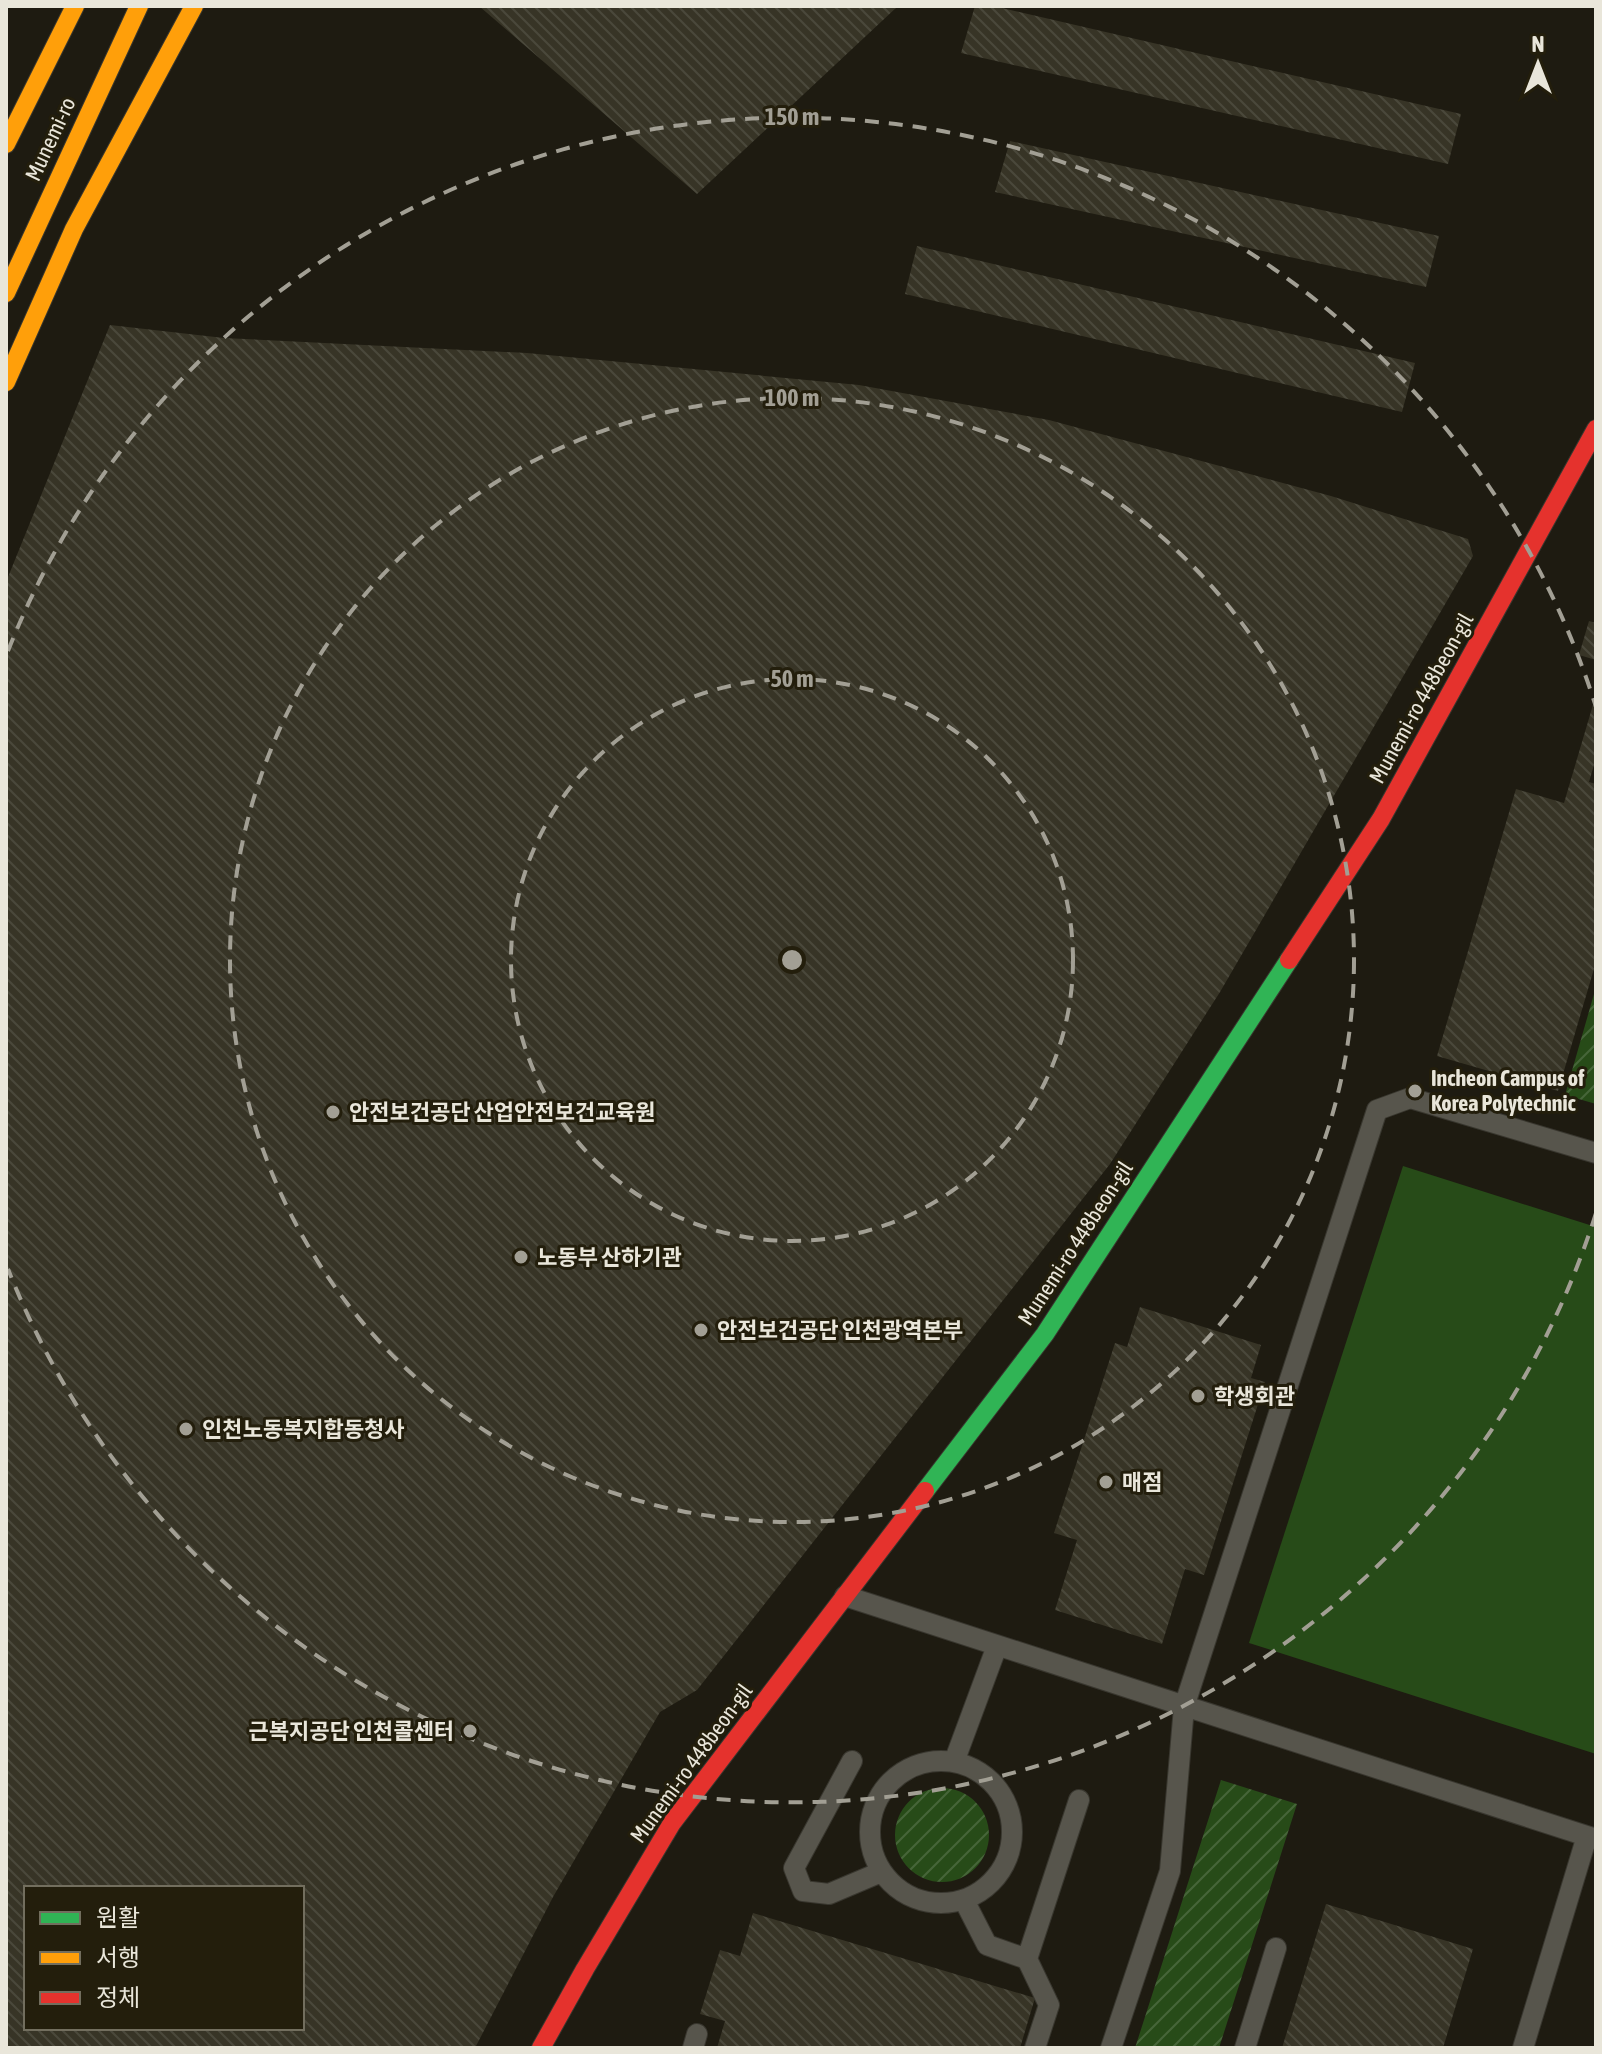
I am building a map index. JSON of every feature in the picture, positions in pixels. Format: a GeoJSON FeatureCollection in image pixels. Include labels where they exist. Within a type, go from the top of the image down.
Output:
{"type":"FeatureCollection","features":[{"type":"Feature","properties":{"kind":"street","name":"Munemi-ro"},"geometry":{"type":"LineString","coordinates":[[6,144],[75,6]]}},
{"type":"Feature","properties":{"kind":"street","name":"Munemi-ro"},"geometry":{"type":"LineString","coordinates":[[6,293],[139,6]]}},
{"type":"Feature","properties":{"kind":"street"},"geometry":{"type":"LineString","coordinates":[[6,382],[74,229],[194,6]]}},
{"type":"Feature","properties":{"kind":"street","name":"Munemi-ro 448beon-gil"},"geometry":{"type":"LineString","coordinates":[[541,2048],[672,1823],[1045,1334],[1381,819],[1596,429]]}},
{"type":"Feature","properties":{"kind":"lane"},"geometry":{"type":"LineString","coordinates":[[1111,2048],[1170,1871],[1184,1707],[1377,1110],[1410,1098],[1596,1153]]}},
{"type":"Feature","properties":{"kind":"lane"},"geometry":{"type":"LineString","coordinates":[[845,1596],[1592,1837],[1523,2048]]}},
{"type":"Feature","properties":{"kind":"lane"},"geometry":{"type":"LineString","coordinates":[[954,1762],[997,1646]]}},
{"type":"Feature","properties":{"kind":"lane"},"geometry":{"type":"LineString","coordinates":[[852,1761],[794,1868],[803,1891],[829,1894],[881,1872]]}},
{"type":"Feature","properties":{"kind":"lane"},"geometry":{"type":"LineString","coordinates":[[931,1762],[954,1762],[977,1770],[994,1785],[1007,1805],[1012,1828],[1010,1851],[1001,1872],[985,1889],[964,1900],[941,1904],[918,1900],[898,1889],[881,1872],[871,1850],[870,1826],[876,1803],[889,1783],[908,1769],[931,1762]]}},
{"type":"Feature","properties":{"kind":"lane"},"geometry":{"type":"LineString","coordinates":[[1035,2048],[1049,2005],[1027,1959],[1079,1800]]}},
{"type":"Feature","properties":{"kind":"lane"},"geometry":{"type":"LineString","coordinates":[[964,1900],[987,1945],[1027,1959]]}},
{"type":"Feature","properties":{"kind":"lane"},"geometry":{"type":"LineString","coordinates":[[1245,2048],[1276,1948]]}},
{"type":"Feature","properties":{"kind":"green space"},"geometry":{"type":"Polygon","coordinates":[[[1596,987],[1596,1104],[1565,1095],[1596,987]]]}},
{"type":"Feature","properties":{"kind":"green space"},"geometry":{"type":"Polygon","coordinates":[[[1403,1166],[1596,1227],[1596,1754],[1249,1643],[1403,1166]]]}},
{"type":"Feature","properties":{"kind":"green space"},"geometry":{"type":"Polygon","coordinates":[[[1221,1780],[1297,1804],[1219,2048],[1135,2048],[1221,1780]]]}},
{"type":"Feature","properties":{"kind":"green space"},"geometry":{"type":"Polygon","coordinates":[[[942,1788],[960,1792],[975,1802],[985,1817],[989,1835],[985,1853],[975,1868],[960,1878],[942,1882],[924,1878],[909,1868],[899,1853],[895,1835],[899,1817],[909,1802],[924,1792],[942,1788]]]}},
{"type":"Feature","properties":{"kind":"building"},"geometry":{"type":"Polygon","coordinates":[[[479,6],[898,6],[697,194],[479,6]]]}},
{"type":"Feature","properties":{"kind":"building"},"geometry":{"type":"Polygon","coordinates":[[[975,6],[993,6],[1461,114],[1448,164],[961,53],[975,6]]]}},
{"type":"Feature","properties":{"kind":"building"},"geometry":{"type":"Polygon","coordinates":[[[1010,141],[1439,236],[1426,287],[995,192],[1010,141]]]}},
{"type":"Feature","properties":{"kind":"building"},"geometry":{"type":"Polygon","coordinates":[[[917,246],[1415,363],[1402,412],[905,294],[917,246]]]}},
{"type":"Feature","properties":{"kind":"building","name":"노동부 산하기관"},"geometry":{"type":"Polygon","coordinates":[[[110,325],[224,338],[527,353],[859,385],[1049,420],[1331,496],[1468,539],[1473,556],[1220,992],[1110,1164],[697,1690],[660,1712],[553,1897],[475,2048],[6,2048],[6,582],[110,325]]]}},
{"type":"Feature","properties":{"kind":"building"},"geometry":{"type":"Polygon","coordinates":[[[1589,621],[1596,623],[1596,660],[1579,655],[1589,621]]]}},
{"type":"Feature","properties":{"kind":"building"},"geometry":{"type":"Polygon","coordinates":[[[1595,698],[1596,758],[1589,782],[1596,784],[1596,962],[1558,1091],[1437,1056],[1516,789],[1564,803],[1595,698]]]}},
{"type":"Feature","properties":{"kind":"building","name":"학생회관"},"geometry":{"type":"Polygon","coordinates":[[[1140,1307],[1261,1345],[1251,1378],[1265,1382],[1204,1575],[1185,1569],[1162,1644],[1055,1610],[1077,1540],[1054,1533],[1115,1343],[1127,1347],[1140,1307]]]}},
{"type":"Feature","properties":{"kind":"building"},"geometry":{"type":"Polygon","coordinates":[[[1326,1904],[1473,1949],[1443,2048],[1282,2048],[1326,1904]]]}},
{"type":"Feature","properties":{"kind":"building"},"geometry":{"type":"Polygon","coordinates":[[[753,1913],[1035,1998],[1020,2048],[717,2048],[725,2021],[700,2014],[720,1950],[740,1956],[753,1913]]]}},
{"type":"Feature","properties":{"kind":"traffic: fast"},"geometry":{"type":"LineString","coordinates":[[925,1491],[1045,1334],[1289,960]]}},
{"type":"Feature","properties":{"kind":"traffic: slow"},"geometry":{"type":"LineString","coordinates":[[6,144],[75,6]]}},
{"type":"Feature","properties":{"kind":"traffic: slow"},"geometry":{"type":"LineString","coordinates":[[6,293],[139,6]]}},
{"type":"Feature","properties":{"kind":"traffic: slow"},"geometry":{"type":"LineString","coordinates":[[6,382],[74,229],[194,6]]}},
{"type":"Feature","properties":{"kind":"traffic: jam"},"geometry":{"type":"LineString","coordinates":[[1289,960],[1381,819],[1596,429]]}},
{"type":"Feature","properties":{"kind":"traffic: jam"},"geometry":{"type":"LineString","coordinates":[[541,2048],[672,1823],[925,1491]]}},
{"type":"Feature","properties":{"kind":"place","name":"Incheon Campus of Korea Polytechnic"},"geometry":{"type":"Point","coordinates":[1415,1091]}},
{"type":"Feature","properties":{"kind":"place","name":"안전보건공단 산업안전보건교육원"},"geometry":{"type":"Point","coordinates":[333,1112]}},
{"type":"Feature","properties":{"kind":"place","name":"노동부 산하기관"},"geometry":{"type":"Point","coordinates":[521,1257]}},
{"type":"Feature","properties":{"kind":"place","name":"안전보건공단 인천광역본부"},"geometry":{"type":"Point","coordinates":[701,1330]}},
{"type":"Feature","properties":{"kind":"place","name":"학생회관"},"geometry":{"type":"Point","coordinates":[1198,1396]}},
{"type":"Feature","properties":{"kind":"place","name":"인천노동복지합동청사"},"geometry":{"type":"Point","coordinates":[186,1429]}},
{"type":"Feature","properties":{"kind":"place","name":"매점"},"geometry":{"type":"Point","coordinates":[1106,1482]}},
{"type":"Feature","properties":{"kind":"place","name":"근복지공단 인천콜센터"},"geometry":{"type":"Point","coordinates":[470,1731]}}]}
